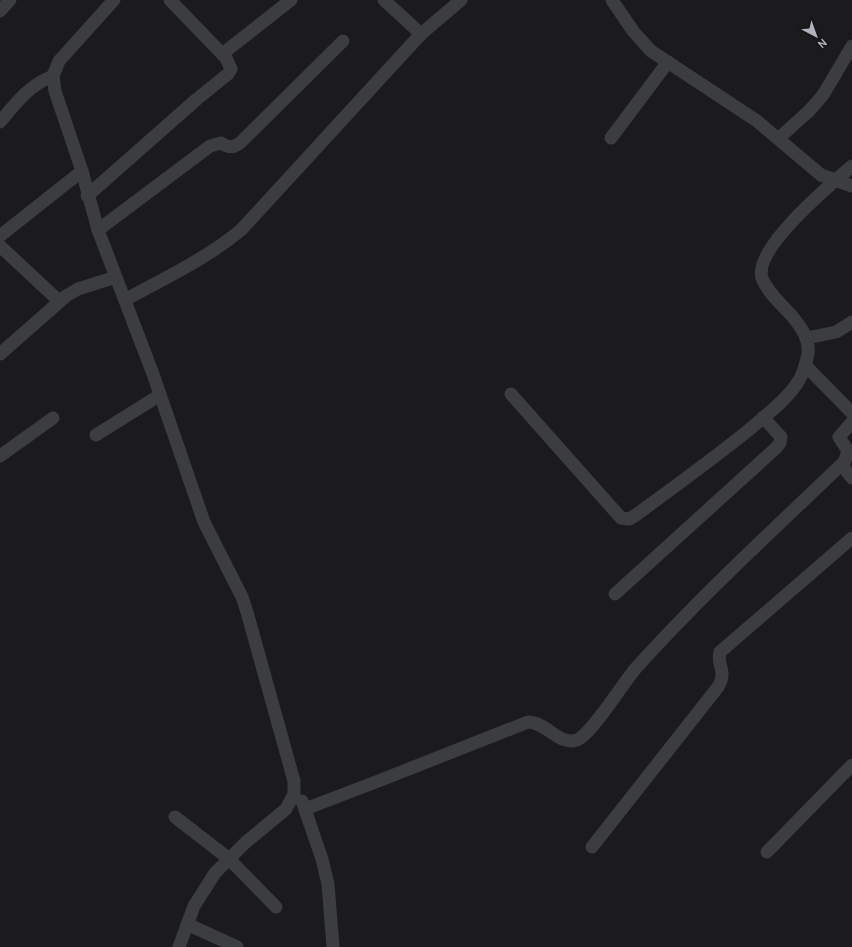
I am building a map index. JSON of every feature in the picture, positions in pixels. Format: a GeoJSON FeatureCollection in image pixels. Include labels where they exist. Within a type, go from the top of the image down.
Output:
{"type":"FeatureCollection","features":[{"type":"Feature","properties":{"kind":"street"},"geometry":{"type":"LineString","coordinates":[[0,11],[10,0]]}},
{"type":"Feature","properties":{"kind":"street"},"geometry":{"type":"LineString","coordinates":[[114,0],[59,61],[53,76],[55,91],[82,171],[87,196],[98,230],[160,395],[204,522],[231,575],[247,612],[294,781],[305,808],[322,859],[328,884],[333,947]]}},
{"type":"Feature","properties":{"kind":"street"},"geometry":{"type":"LineString","coordinates":[[87,196],[197,99],[228,74],[231,69],[230,64],[222,54],[170,0]]}},
{"type":"Feature","properties":{"kind":"street"},"geometry":{"type":"LineString","coordinates":[[222,54],[291,0]]}},
{"type":"Feature","properties":{"kind":"street"},"geometry":{"type":"LineString","coordinates":[[384,0],[421,34]]}},
{"type":"Feature","properties":{"kind":"street"},"geometry":{"type":"LineString","coordinates":[[125,300],[203,258],[222,246],[241,230],[421,34],[461,0]]}},
{"type":"Feature","properties":{"kind":"street"},"geometry":{"type":"LineString","coordinates":[[612,0],[641,41],[668,62],[757,121],[780,138],[821,175],[834,181],[852,186]]}},
{"type":"Feature","properties":{"kind":"street"},"geometry":{"type":"LineString","coordinates":[[98,230],[210,146],[221,143],[230,148],[240,143],[343,41]]}},
{"type":"Feature","properties":{"kind":"street"},"geometry":{"type":"LineString","coordinates":[[780,138],[809,111],[823,94],[852,46]]}},
{"type":"Feature","properties":{"kind":"street"},"geometry":{"type":"LineString","coordinates":[[611,138],[668,62]]}},
{"type":"Feature","properties":{"kind":"street"},"geometry":{"type":"LineString","coordinates":[[0,122],[31,88],[40,81],[53,76]]}},
{"type":"Feature","properties":{"kind":"street"},"geometry":{"type":"LineString","coordinates":[[510,394],[621,518],[629,519],[726,448],[785,398],[797,384],[805,365],[808,352],[807,338],[802,329],[768,288],[762,278],[761,266],[776,238],[834,181],[852,166]]}},
{"type":"Feature","properties":{"kind":"street"},"geometry":{"type":"LineString","coordinates":[[0,236],[82,171]]}},
{"type":"Feature","properties":{"kind":"street"},"geometry":{"type":"LineString","coordinates":[[0,246],[59,301]]}},
{"type":"Feature","properties":{"kind":"street"},"geometry":{"type":"LineString","coordinates":[[0,354],[59,301],[78,289],[116,277]]}},
{"type":"Feature","properties":{"kind":"street"},"geometry":{"type":"LineString","coordinates":[[807,338],[836,332],[852,322]]}},
{"type":"Feature","properties":{"kind":"street"},"geometry":{"type":"LineString","coordinates":[[805,365],[852,413]]}},
{"type":"Feature","properties":{"kind":"street"},"geometry":{"type":"LineString","coordinates":[[96,435],[160,395]]}},
{"type":"Feature","properties":{"kind":"street"},"geometry":{"type":"LineString","coordinates":[[615,594],[776,448],[780,443],[781,437],[763,417]]}},
{"type":"Feature","properties":{"kind":"street"},"geometry":{"type":"LineString","coordinates":[[0,456],[53,418]]}},
{"type":"Feature","properties":{"kind":"street"},"geometry":{"type":"LineString","coordinates":[[305,808],[381,780],[528,722],[535,722],[542,725],[560,738],[569,741],[582,737],[592,728],[630,676],[674,626],[843,463],[848,451],[839,437],[852,422]]}},
{"type":"Feature","properties":{"kind":"street"},"geometry":{"type":"LineString","coordinates":[[843,463],[843,467],[852,478]]}},
{"type":"Feature","properties":{"kind":"street"},"geometry":{"type":"LineString","coordinates":[[592,847],[718,687],[723,674],[719,657],[720,652],[852,538]]}},
{"type":"Feature","properties":{"kind":"street"},"geometry":{"type":"LineString","coordinates":[[767,852],[852,765]]}},
{"type":"Feature","properties":{"kind":"street"},"geometry":{"type":"LineString","coordinates":[[179,947],[194,906],[205,888],[228,858],[286,809],[294,794],[294,781]]}},
{"type":"Feature","properties":{"kind":"street"},"geometry":{"type":"LineString","coordinates":[[175,817],[228,858],[276,907]]}},
{"type":"Feature","properties":{"kind":"street"},"geometry":{"type":"LineString","coordinates":[[187,924],[237,947]]}}]}
